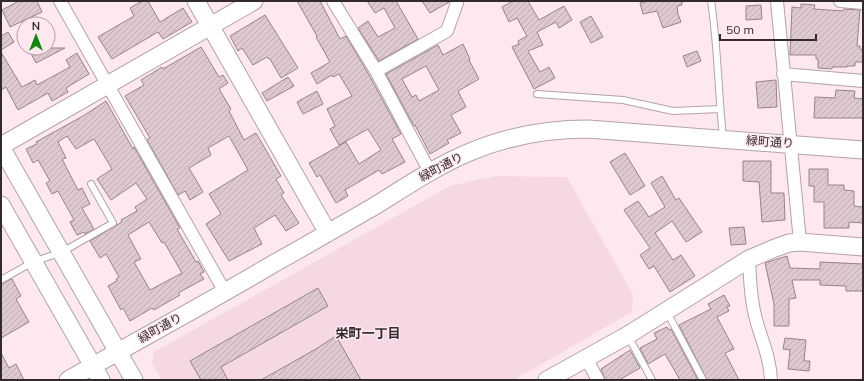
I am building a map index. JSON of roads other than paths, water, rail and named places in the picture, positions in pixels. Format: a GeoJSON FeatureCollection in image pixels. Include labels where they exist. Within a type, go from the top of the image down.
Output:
{"type":"FeatureCollection","features":[{"type":"Feature","properties":{"kind":"street"},"geometry":{"type":"LineString","coordinates":[[60,1],[225,292]]}},
{"type":"Feature","properties":{"kind":"street"},"geometry":{"type":"LineString","coordinates":[[196,1],[328,233]]}},
{"type":"Feature","properties":{"kind":"street"},"geometry":{"type":"LineString","coordinates":[[134,380],[1,146],[254,1]]}},
{"type":"Feature","properties":{"kind":"street"},"geometry":{"type":"LineString","coordinates":[[333,1],[376,71],[430,172]]}},
{"type":"Feature","properties":{"kind":"street"},"geometry":{"type":"LineString","coordinates":[[376,71],[447,31],[456,1]]}},
{"type":"Feature","properties":{"kind":"street"},"geometry":{"type":"LineString","coordinates":[[777,1],[800,242]]}},
{"type":"Feature","properties":{"kind":"street"},"geometry":{"type":"LineString","coordinates":[[840,1],[863,3]]}},
{"type":"Feature","properties":{"kind":"street"},"geometry":{"type":"LineString","coordinates":[[783,74],[863,81]]}},
{"type":"Feature","properties":{"kind":"street","name":"緑町通り"},"geometry":{"type":"LineString","coordinates":[[68,380],[97,373],[118,351],[328,233],[430,172],[469,152],[495,143],[541,132],[563,129],[588,129],[863,150]]}},
{"type":"Feature","properties":{"kind":"street"},"geometry":{"type":"LineString","coordinates":[[1,205],[97,373]]}},
{"type":"Feature","properties":{"kind":"street"},"geometry":{"type":"LineString","coordinates":[[547,380],[667,312],[749,259],[782,246],[800,242],[863,247]]}},
{"type":"Feature","properties":{"kind":"street"},"geometry":{"type":"LineString","coordinates":[[749,259],[752,300],[757,323],[767,353],[771,380]]}},
{"type":"Feature","properties":{"kind":"street"},"geometry":{"type":"LineString","coordinates":[[586,358],[598,380]]}},
{"type":"Feature","properties":{"kind":"lane"},"geometry":{"type":"LineString","coordinates":[[711,1],[716,28],[723,139]]}},
{"type":"Feature","properties":{"kind":"lane"},"geometry":{"type":"LineString","coordinates":[[536,94],[623,100],[673,111],[720,109]]}},
{"type":"Feature","properties":{"kind":"lane"},"geometry":{"type":"LineString","coordinates":[[1,280],[33,262],[62,252],[113,223],[92,184]]}},
{"type":"Feature","properties":{"kind":"lane"},"geometry":{"type":"LineString","coordinates":[[667,312],[703,380]]}},
{"type":"Feature","properties":{"kind":"lane"},"geometry":{"type":"LineString","coordinates":[[628,335],[652,380]]}},
{"type":"Feature","properties":{"kind":"district","name":"栄町一丁目"},"geometry":{"type":"Point","coordinates":[368,333]}}]}
